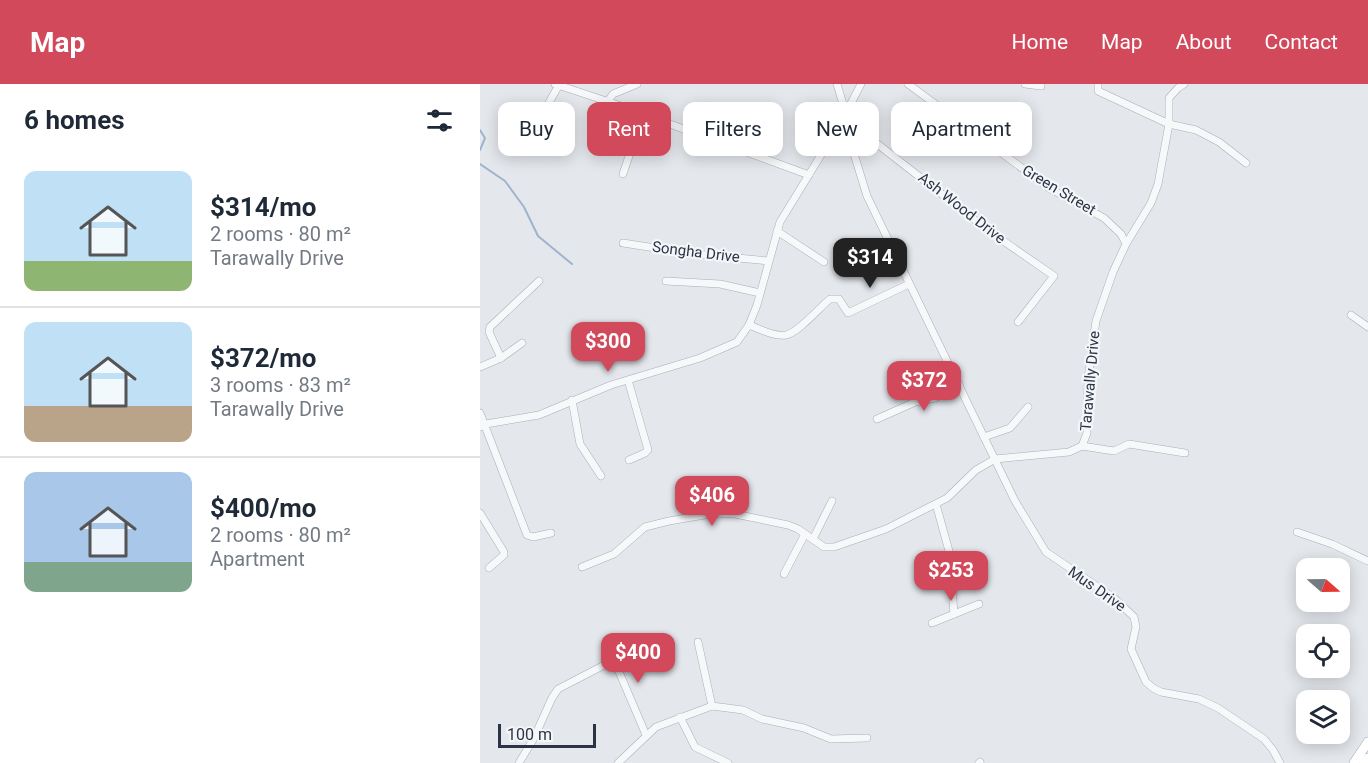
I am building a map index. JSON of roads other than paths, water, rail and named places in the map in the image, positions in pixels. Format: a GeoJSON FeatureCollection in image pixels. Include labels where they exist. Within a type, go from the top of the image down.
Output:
{"type":"FeatureCollection","features":[{"type":"Feature","properties":{"kind":"main road"},"geometry":{"type":"LineString","coordinates":[[1354,763],[1368,742]]}},
{"type":"Feature","properties":{"kind":"main road"},"geometry":{"type":"LineString","coordinates":[[1364,763],[1368,758]]}},
{"type":"Feature","properties":{"kind":"street"},"geometry":{"type":"LineString","coordinates":[[548,102],[557,84],[608,101],[613,94],[627,86],[637,84]]}},
{"type":"Feature","properties":{"kind":"street"},"geometry":{"type":"LineString","coordinates":[[837,84],[842,102]]}},
{"type":"Feature","properties":{"kind":"street"},"geometry":{"type":"LineString","coordinates":[[853,102],[861,84]]}},
{"type":"Feature","properties":{"kind":"street","name":"Green Street"},"geometry":{"type":"LineString","coordinates":[[908,84],[1049,188],[1097,213],[1112,224],[1126,244]]}},
{"type":"Feature","properties":{"kind":"street"},"geometry":{"type":"LineString","coordinates":[[1025,84],[1041,86]]}},
{"type":"Feature","properties":{"kind":"street","name":"Tarawally Drive"},"geometry":{"type":"LineString","coordinates":[[813,539],[829,548],[886,529],[947,498],[976,470],[995,459],[1069,452],[1082,446],[1087,433],[1088,378],[1096,321],[1113,272],[1126,244],[1150,204],[1158,184],[1169,124],[1169,98],[1184,84]]}},
{"type":"Feature","properties":{"kind":"street"},"geometry":{"type":"LineString","coordinates":[[1098,88],[1169,124],[1196,130],[1219,142],[1246,163]]}},
{"type":"Feature","properties":{"kind":"street"},"geometry":{"type":"LineString","coordinates":[[671,124],[809,175]]}},
{"type":"Feature","properties":{"kind":"street","name":"Ash Wood Drive"},"geometry":{"type":"LineString","coordinates":[[879,143],[989,231],[1054,276],[1018,322]]}},
{"type":"Feature","properties":{"kind":"street"},"geometry":{"type":"LineString","coordinates":[[623,174],[629,156]]}},
{"type":"Feature","properties":{"kind":"street"},"geometry":{"type":"LineString","coordinates":[[483,426],[528,418],[628,380],[700,358],[737,342],[749,325],[778,226],[821,156]]}},
{"type":"Feature","properties":{"kind":"street"},"geometry":{"type":"LineString","coordinates":[[855,156],[867,196],[995,459]]}},
{"type":"Feature","properties":{"kind":"street"},"geometry":{"type":"LineString","coordinates":[[778,226],[824,262]]}},
{"type":"Feature","properties":{"kind":"street","name":"Songha Drive"},"geometry":{"type":"LineString","coordinates":[[623,243],[687,253],[768,261]]}},
{"type":"Feature","properties":{"kind":"street"},"geometry":{"type":"LineString","coordinates":[[501,358],[489,329],[539,281]]}},
{"type":"Feature","properties":{"kind":"street"},"geometry":{"type":"LineString","coordinates":[[666,281],[720,284],[760,293]]}},
{"type":"Feature","properties":{"kind":"street"},"geometry":{"type":"LineString","coordinates":[[749,325],[776,335],[785,335],[798,329],[830,299],[838,298],[848,313],[909,284]]}},
{"type":"Feature","properties":{"kind":"street"},"geometry":{"type":"LineString","coordinates":[[1351,315],[1368,327]]}},
{"type":"Feature","properties":{"kind":"street"},"geometry":{"type":"LineString","coordinates":[[480,367],[501,358],[522,343]]}},
{"type":"Feature","properties":{"kind":"street"},"geometry":{"type":"LineString","coordinates":[[628,380],[648,450],[628,460]]}},
{"type":"Feature","properties":{"kind":"street"},"geometry":{"type":"LineString","coordinates":[[877,419],[915,402],[935,398],[959,384]]}},
{"type":"Feature","properties":{"kind":"street"},"geometry":{"type":"LineString","coordinates":[[572,400],[580,444],[601,476]]}},
{"type":"Feature","properties":{"kind":"street"},"geometry":{"type":"LineString","coordinates":[[984,437],[1010,428],[1028,406]]}},
{"type":"Feature","properties":{"kind":"street"},"geometry":{"type":"LineString","coordinates":[[480,413],[483,426],[527,535],[533,537],[551,533]]}},
{"type":"Feature","properties":{"kind":"street"},"geometry":{"type":"LineString","coordinates":[[1082,446],[1114,451],[1129,444],[1185,453]]}},
{"type":"Feature","properties":{"kind":"street","name":"Mus Drive"},"geometry":{"type":"LineString","coordinates":[[995,459],[1015,501],[1046,552],[1114,598],[1134,617],[1136,627],[1131,649],[1146,682],[1161,692],[1199,699],[1218,708],[1264,739],[1280,763]]}},
{"type":"Feature","properties":{"kind":"street"},"geometry":{"type":"LineString","coordinates":[[582,567],[614,554],[645,527],[716,513],[735,514],[775,522],[798,529],[813,539],[832,501]]}},
{"type":"Feature","properties":{"kind":"street"},"geometry":{"type":"LineString","coordinates":[[936,504],[950,561],[954,614]]}},
{"type":"Feature","properties":{"kind":"street"},"geometry":{"type":"LineString","coordinates":[[480,513],[504,552],[504,555],[489,568]]}},
{"type":"Feature","properties":{"kind":"street"},"geometry":{"type":"LineString","coordinates":[[1297,532],[1332,544],[1368,561]]}},
{"type":"Feature","properties":{"kind":"street"},"geometry":{"type":"LineString","coordinates":[[783,574],[806,534]]}},
{"type":"Feature","properties":{"kind":"street"},"geometry":{"type":"LineString","coordinates":[[932,623],[979,604]]}},
{"type":"Feature","properties":{"kind":"street"},"geometry":{"type":"LineString","coordinates":[[609,640],[614,660],[646,735]]}},
{"type":"Feature","properties":{"kind":"street"},"geometry":{"type":"LineString","coordinates":[[698,642],[712,706]]}},
{"type":"Feature","properties":{"kind":"street"},"geometry":{"type":"LineString","coordinates":[[519,763],[558,689],[614,660]]}},
{"type":"Feature","properties":{"kind":"street"},"geometry":{"type":"LineString","coordinates":[[618,763],[656,727],[712,706],[743,710],[762,719],[804,728],[831,739],[867,738]]}},
{"type":"Feature","properties":{"kind":"street"},"geometry":{"type":"LineString","coordinates":[[680,717],[695,747],[728,763]]}},
{"type":"Feature","properties":{"kind":"waterway"},"geometry":{"type":"LineString","coordinates":[[480,130],[485,138],[480,150]]}},
{"type":"Feature","properties":{"kind":"waterway"},"geometry":{"type":"LineString","coordinates":[[480,164],[505,181],[524,207],[538,236],[572,264]]}}]}
